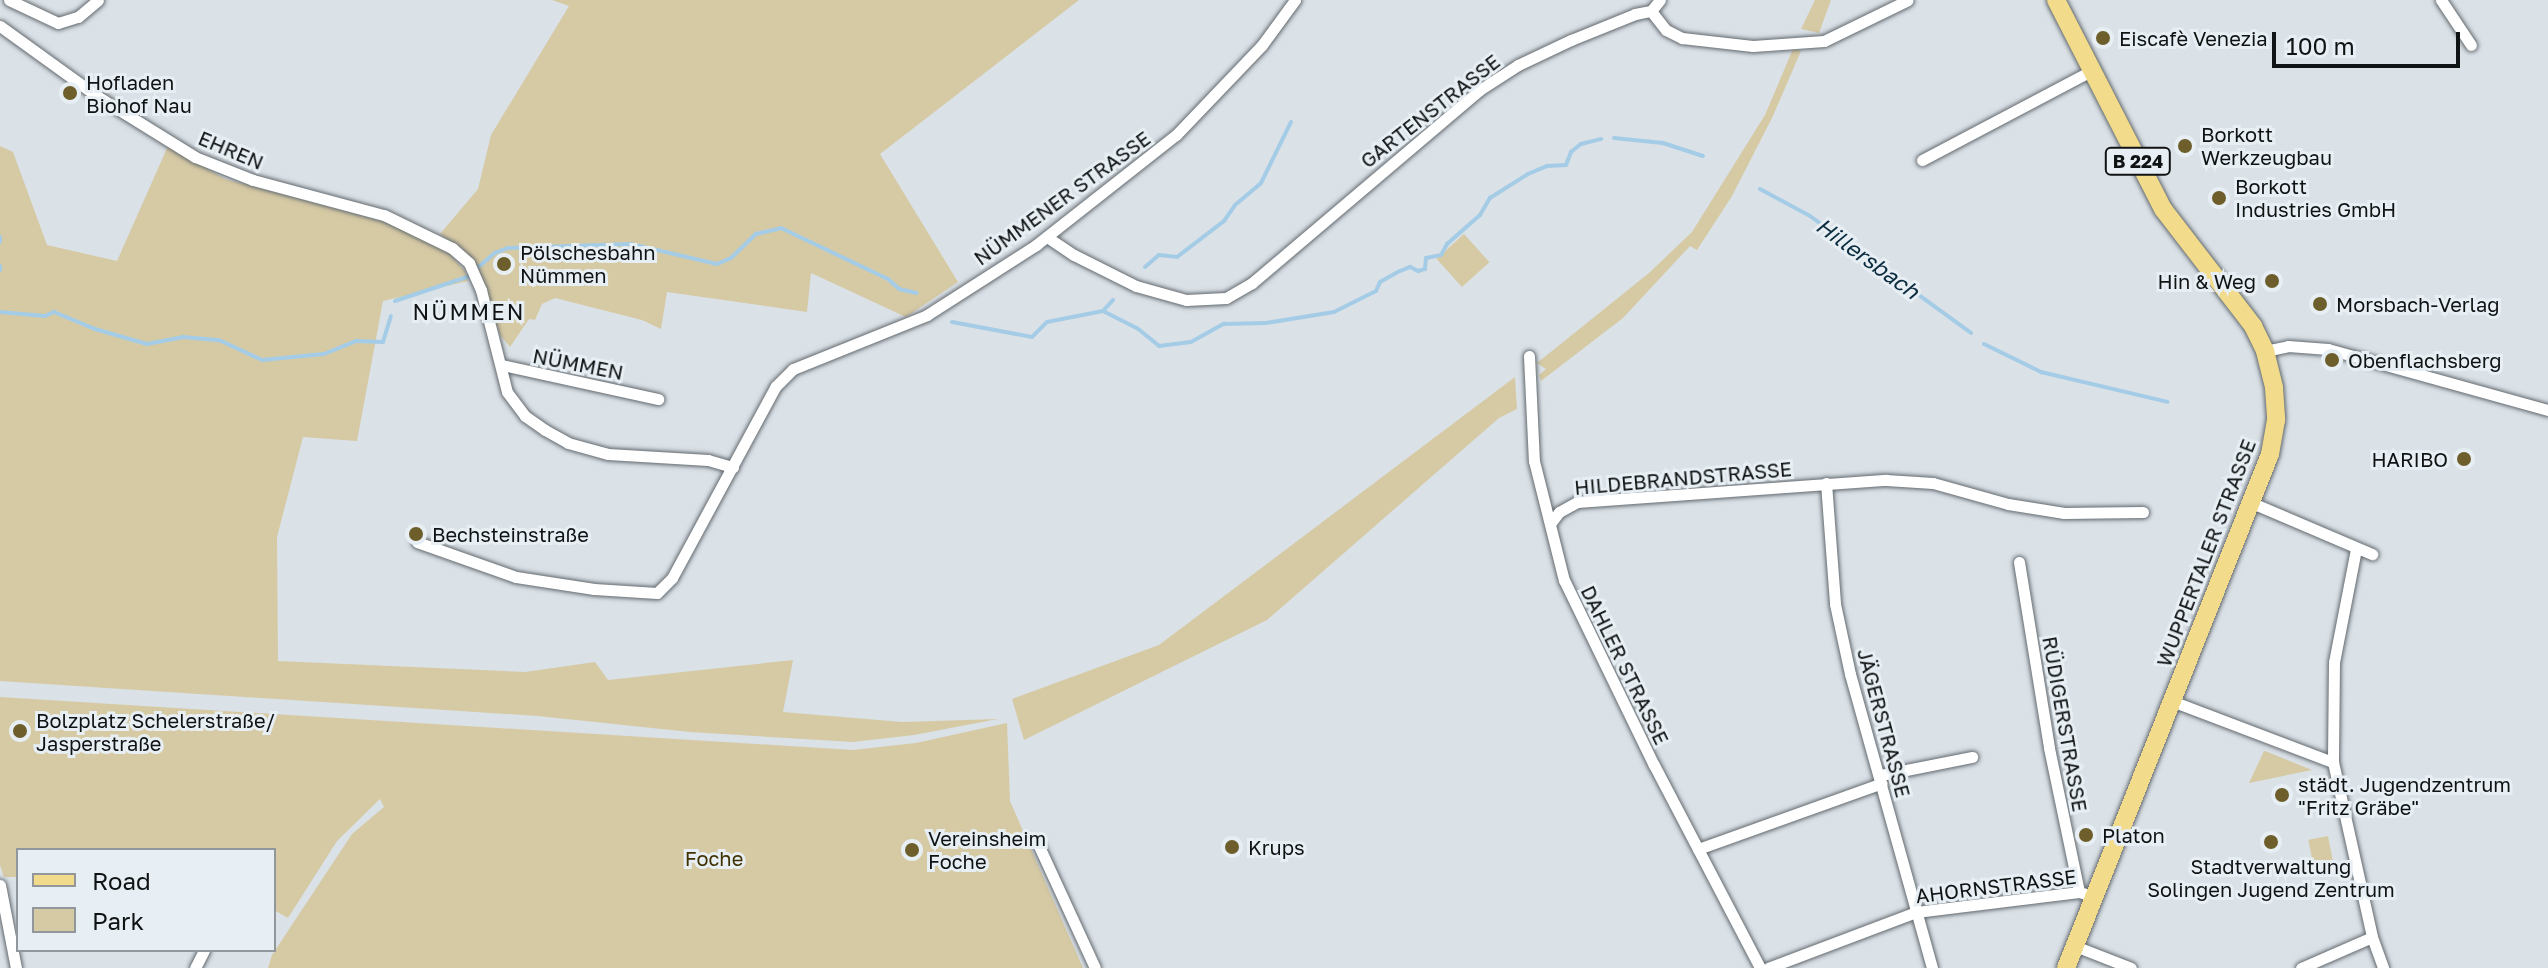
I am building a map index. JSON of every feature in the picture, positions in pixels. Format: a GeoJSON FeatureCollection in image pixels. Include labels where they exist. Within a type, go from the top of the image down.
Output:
{"type":"FeatureCollection","features":[{"type":"Feature","properties":{"kind":"main road","name":"WUPPERTALER STRASSE"},"geometry":{"type":"LineString","coordinates":[[2056,0],[2163,209],[2248,317],[2265,351],[2274,388],[2276,420],[2270,454],[2172,701],[2086,894],[2075,946],[2066,968]]}},
{"type":"Feature","properties":{"kind":"street"},"geometry":{"type":"LineString","coordinates":[[9,0],[64,23],[98,0]]}},
{"type":"Feature","properties":{"kind":"street","name":"NÜMMENER STRASSE"},"geometry":{"type":"LineString","coordinates":[[417,542],[516,577],[647,595],[657,593],[668,584],[776,386],[793,369],[927,315],[1047,237],[1176,135],[1262,45],[1295,0]]}},
{"type":"Feature","properties":{"kind":"street"},"geometry":{"type":"LineString","coordinates":[[1660,0],[1651,11],[1666,30],[1682,38],[1771,46],[1824,41],[1908,0]]}},
{"type":"Feature","properties":{"kind":"street"},"geometry":{"type":"LineString","coordinates":[[2441,0],[2471,45]]}},
{"type":"Feature","properties":{"kind":"street","name":"GARTENSTRASSE"},"geometry":{"type":"LineString","coordinates":[[1047,237],[1074,255],[1136,286],[1186,300],[1226,298],[1252,283],[1478,91],[1529,60],[1635,14],[1651,11]]}},
{"type":"Feature","properties":{"kind":"street","name":"EHREN"},"geometry":{"type":"LineString","coordinates":[[0,26],[100,98],[195,157],[253,180],[398,220],[441,241],[471,269]]}},
{"type":"Feature","properties":{"kind":"street"},"geometry":{"type":"LineString","coordinates":[[1922,160],[2091,71]]}},
{"type":"Feature","properties":{"kind":"street","name":"NÜMMEN"},"geometry":{"type":"LineString","coordinates":[[471,269],[502,365],[658,399]]}},
{"type":"Feature","properties":{"kind":"street"},"geometry":{"type":"LineString","coordinates":[[2265,351],[2288,346],[2328,349],[2548,410]]}},
{"type":"Feature","properties":{"kind":"street","name":"DAHLER STRASSE"},"geometry":{"type":"LineString","coordinates":[[1529,356],[1534,461],[1564,580],[1760,968]]}},
{"type":"Feature","properties":{"kind":"street"},"geometry":{"type":"LineString","coordinates":[[502,365],[507,392],[517,408],[568,443],[608,454],[708,460],[733,467]]}},
{"type":"Feature","properties":{"kind":"street"},"geometry":{"type":"LineString","coordinates":[[1826,483],[1914,481],[2064,513],[2143,512]]}},
{"type":"Feature","properties":{"kind":"street","name":"HILDEBRANDSTRASSE"},"geometry":{"type":"LineString","coordinates":[[1550,524],[1559,512],[1577,502],[1826,483]]}},
{"type":"Feature","properties":{"kind":"street","name":"JÄGERSTRASSE"},"geometry":{"type":"LineString","coordinates":[[1826,483],[1835,604],[1850,674],[1882,779],[1932,968]]}},
{"type":"Feature","properties":{"kind":"street"},"geometry":{"type":"LineString","coordinates":[[2250,502],[2372,554]]}},
{"type":"Feature","properties":{"kind":"street"},"geometry":{"type":"LineString","coordinates":[[2356,549],[2334,662],[2333,762],[2372,937],[2383,968]]}},
{"type":"Feature","properties":{"kind":"street","name":"RÜDIGERSTRASSE"},"geometry":{"type":"LineString","coordinates":[[2019,562],[2049,748],[2086,894]]}},
{"type":"Feature","properties":{"kind":"street"},"geometry":{"type":"LineString","coordinates":[[2172,701],[2333,762]]}},
{"type":"Feature","properties":{"kind":"street"},"geometry":{"type":"LineString","coordinates":[[1698,849],[1882,779],[1972,757]]}},
{"type":"Feature","properties":{"kind":"street"},"geometry":{"type":"LineString","coordinates":[[1038,844],[1095,968]]}},
{"type":"Feature","properties":{"kind":"street"},"geometry":{"type":"LineString","coordinates":[[0,885],[16,968]]}},
{"type":"Feature","properties":{"kind":"street","name":"AHORNSTRASSE"},"geometry":{"type":"LineString","coordinates":[[1768,968],[1916,912],[2086,894]]}},
{"type":"Feature","properties":{"kind":"street"},"geometry":{"type":"LineString","coordinates":[[2301,968],[2372,937]]}},
{"type":"Feature","properties":{"kind":"street"},"geometry":{"type":"LineString","coordinates":[[2075,946],[2131,968]]}},
{"type":"Feature","properties":{"kind":"green space"},"geometry":{"type":"Polygon","coordinates":[[[552,0],[1079,0],[880,154],[958,282],[906,317],[811,273],[807,312],[667,292],[661,329],[642,320],[555,298],[542,304],[535,320],[529,319],[510,347],[500,335],[487,294],[461,249],[440,234],[478,189],[491,135],[569,6],[552,0]]]}},
{"type":"Feature","properties":{"kind":"green space"},"geometry":{"type":"Polygon","coordinates":[[[1815,0],[1831,0],[1819,33],[1801,29],[1815,0]]]}},
{"type":"Feature","properties":{"kind":"green space"},"geometry":{"type":"Polygon","coordinates":[[[1793,49],[1801,51],[1772,118],[1732,196],[1697,250],[1690,246],[1623,318],[1541,381],[1539,375],[1546,369],[1537,363],[1649,273],[1692,232],[1765,115],[1793,49]]]}},
{"type":"Feature","properties":{"kind":"green space"},"geometry":{"type":"Polygon","coordinates":[[[0,146],[13,152],[47,245],[117,261],[168,146],[225,179],[396,225],[445,249],[465,271],[468,281],[383,301],[357,441],[303,437],[277,537],[278,661],[525,672],[595,662],[608,680],[793,660],[783,712],[902,722],[998,719],[914,735],[853,742],[690,732],[538,716],[0,681],[0,146]]]}},
{"type":"Feature","properties":{"kind":"green space"},"geometry":{"type":"Polygon","coordinates":[[[1464,234],[1489,262],[1462,287],[1437,259],[1464,234]]]}},
{"type":"Feature","properties":{"kind":"green space"},"geometry":{"type":"Polygon","coordinates":[[[1515,377],[1517,409],[1499,418],[1267,620],[1024,740],[1012,699],[1159,645],[1515,377]]]}},
{"type":"Feature","properties":{"kind":"green space","name":"Foche"},"geometry":{"type":"Polygon","coordinates":[[[0,697],[853,750],[916,743],[1007,723],[1010,801],[1083,968],[268,968],[272,955],[352,834],[384,807],[380,799],[337,841],[288,918],[276,911],[276,848],[16,848],[16,877],[4,877],[0,865],[0,697]]]}},
{"type":"Feature","properties":{"kind":"green space"},"geometry":{"type":"Polygon","coordinates":[[[2265,751],[2312,770],[2249,783],[2265,751]]]}},
{"type":"Feature","properties":{"kind":"green space"},"geometry":{"type":"Polygon","coordinates":[[[2328,836],[2334,866],[2314,870],[2308,840],[2328,836]]]}},
{"type":"Feature","properties":{"kind":"waterway"},"geometry":{"type":"LineString","coordinates":[[1145,267],[1159,255],[1177,257],[1224,221],[1235,205],[1261,183],[1291,122]]}},
{"type":"Feature","properties":{"kind":"waterway","name":"Hillersbach"},"geometry":{"type":"LineString","coordinates":[[1614,138],[1663,143],[1703,156]]}},
{"type":"Feature","properties":{"kind":"waterway","name":"Hillersbach"},"geometry":{"type":"LineString","coordinates":[[1103,311],[1137,328],[1159,346],[1191,342],[1224,324],[1266,323],[1334,312],[1376,291],[1380,282],[1400,271],[1410,267],[1418,271],[1425,269],[1426,258],[1441,255],[1447,244],[1480,215],[1490,198],[1528,174],[1547,166],[1566,165],[1571,152],[1581,144],[1601,139]]}},
{"type":"Feature","properties":{"kind":"waterway","name":"Hillersbach"},"geometry":{"type":"LineString","coordinates":[[1760,189],[1810,216],[1971,333]]}},
{"type":"Feature","properties":{"kind":"waterway"},"geometry":{"type":"LineString","coordinates":[[395,301],[467,277],[495,253],[508,248],[631,244],[717,264],[731,258],[756,234],[781,228],[888,279],[899,289],[917,293]]}},
{"type":"Feature","properties":{"kind":"waterway"},"geometry":{"type":"LineString","coordinates":[[0,237],[0,242]]}},
{"type":"Feature","properties":{"kind":"waterway"},"geometry":{"type":"LineString","coordinates":[[952,322],[1032,337],[1047,322],[1103,311],[1113,300]]}},
{"type":"Feature","properties":{"kind":"waterway"},"geometry":{"type":"LineString","coordinates":[[0,312],[45,316],[54,312],[95,329],[147,344],[183,337],[219,340],[262,360],[324,354],[356,341],[383,342],[391,316]]}},
{"type":"Feature","properties":{"kind":"waterway","name":"Hillersbach"},"geometry":{"type":"LineString","coordinates":[[1984,344],[2041,372],[2168,402]]}},
{"type":"Feature","properties":{"kind":"place","name":"Eiscafè Venezia"},"geometry":{"type":"Point","coordinates":[2103,38]}},
{"type":"Feature","properties":{"kind":"place","name":"Hofladen Biohof Nau"},"geometry":{"type":"Point","coordinates":[70,93]}},
{"type":"Feature","properties":{"kind":"place","name":"Borkott Werkzeugbau"},"geometry":{"type":"Point","coordinates":[2185,146]}},
{"type":"Feature","properties":{"kind":"place","name":"Borkott Industries GmbH"},"geometry":{"type":"Point","coordinates":[2219,198]}},
{"type":"Feature","properties":{"kind":"place","name":"Pölschesbahn Nümmen"},"geometry":{"type":"Point","coordinates":[504,264]}},
{"type":"Feature","properties":{"kind":"place","name":"Hin & Weg"},"geometry":{"type":"Point","coordinates":[2272,281]}},
{"type":"Feature","properties":{"kind":"place","name":"Morsbach-Verlag"},"geometry":{"type":"Point","coordinates":[2320,304]}},
{"type":"Feature","properties":{"kind":"place","name":"Obenflachsberg"},"geometry":{"type":"Point","coordinates":[2332,360]}},
{"type":"Feature","properties":{"kind":"place","name":"HARIBO"},"geometry":{"type":"Point","coordinates":[2464,459]}},
{"type":"Feature","properties":{"kind":"place","name":"Bechsteinstraße"},"geometry":{"type":"Point","coordinates":[416,534]}},
{"type":"Feature","properties":{"kind":"place","name":"Bolzplatz Schelerstraße/ Jasperstraße"},"geometry":{"type":"Point","coordinates":[20,731]}},
{"type":"Feature","properties":{"kind":"place","name":"städt. Jugendzentrum \"Fritz Gräbe\""},"geometry":{"type":"Point","coordinates":[2282,795]}},
{"type":"Feature","properties":{"kind":"place","name":"Platon"},"geometry":{"type":"Point","coordinates":[2086,835]}},
{"type":"Feature","properties":{"kind":"place","name":"Stadtverwaltung Solingen Jugend Zentrum"},"geometry":{"type":"Point","coordinates":[2271,842]}},
{"type":"Feature","properties":{"kind":"place","name":"Krups"},"geometry":{"type":"Point","coordinates":[1232,847]}},
{"type":"Feature","properties":{"kind":"place","name":"Vereinsheim Foche"},"geometry":{"type":"Point","coordinates":[912,850]}},
{"type":"Feature","properties":{"kind":"district","name":"NÜMMEN"},"geometry":{"type":"Point","coordinates":[469,312]}}]}
